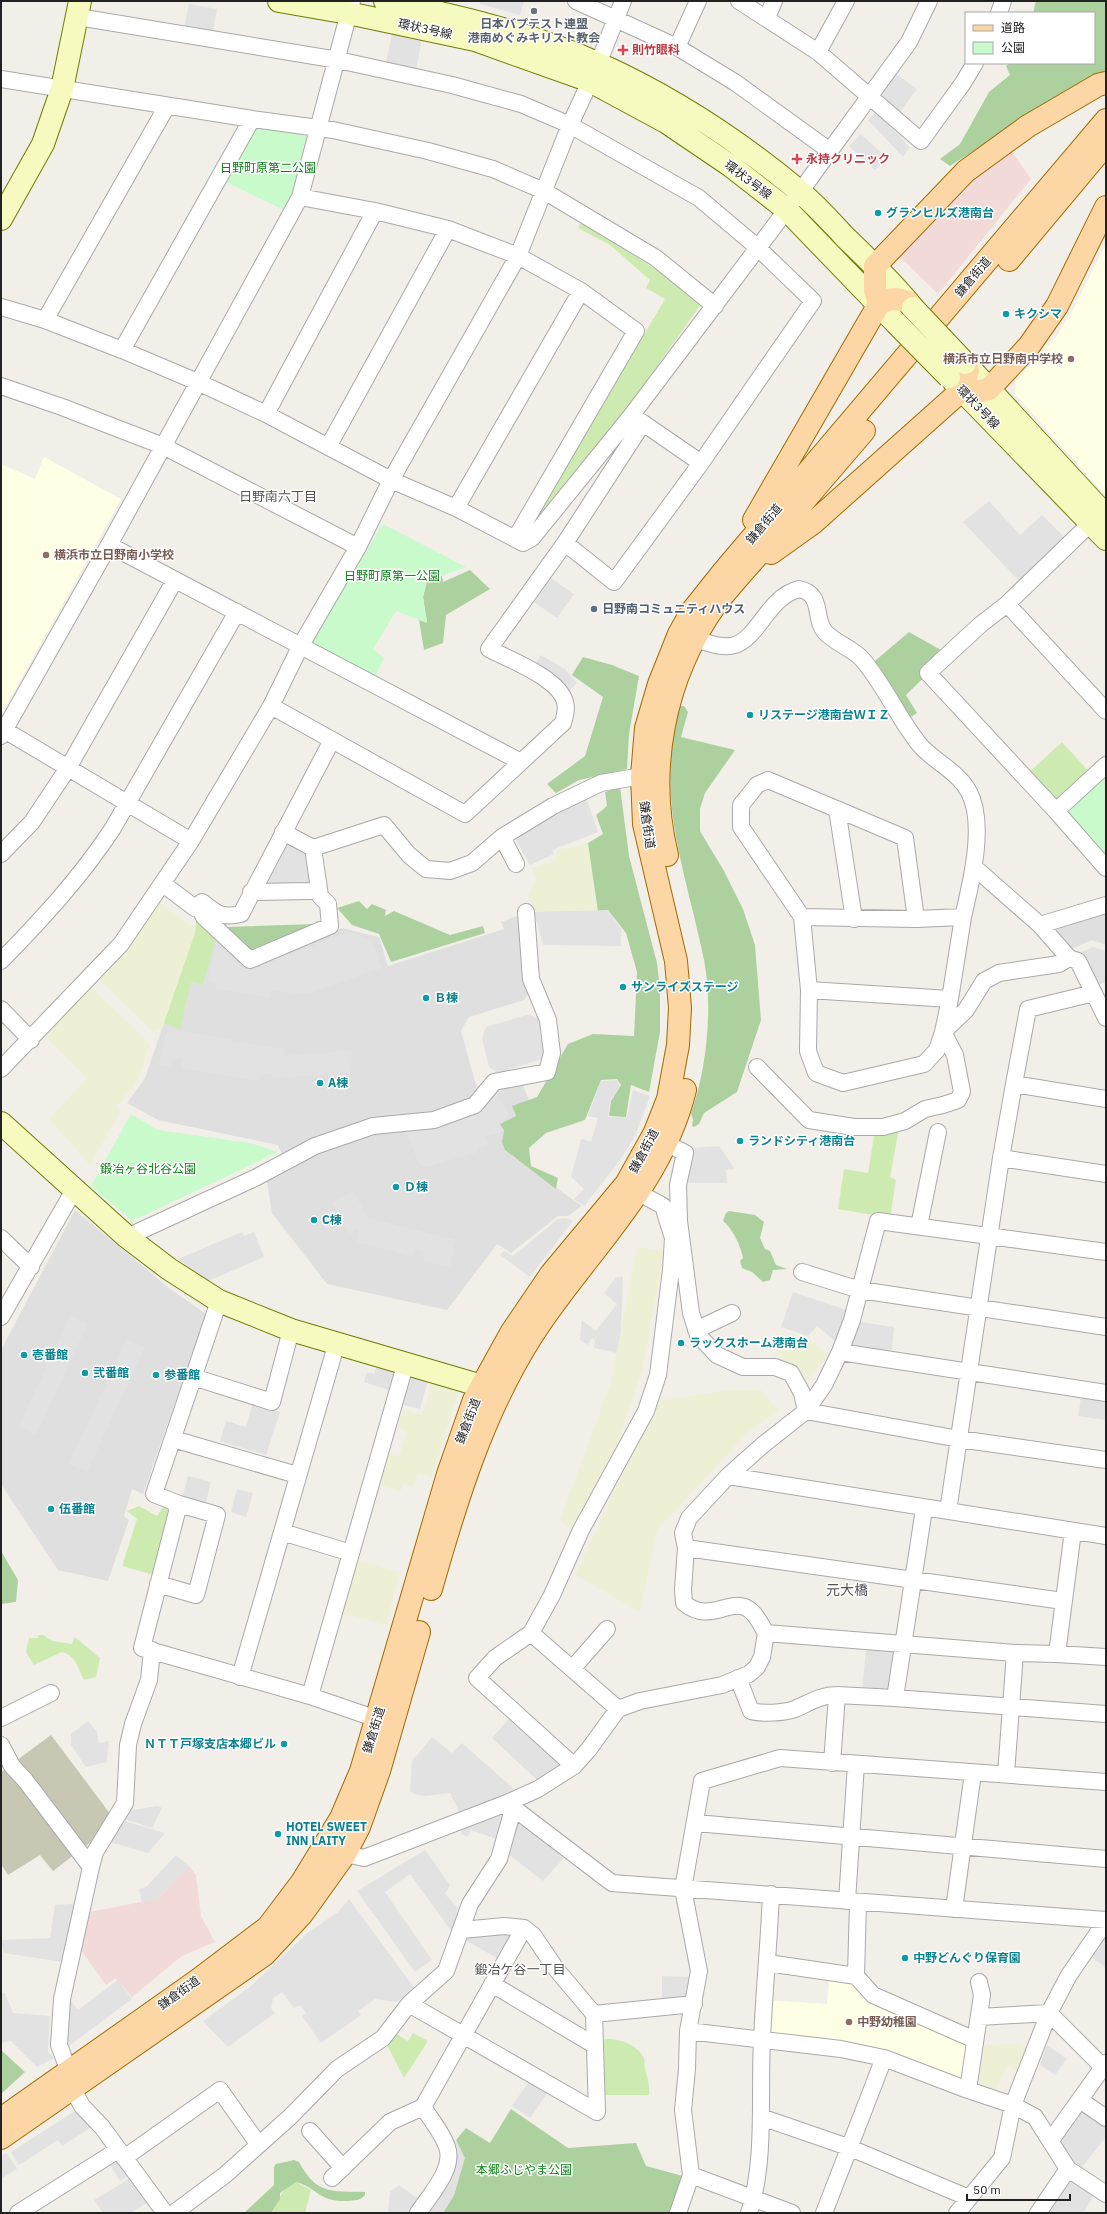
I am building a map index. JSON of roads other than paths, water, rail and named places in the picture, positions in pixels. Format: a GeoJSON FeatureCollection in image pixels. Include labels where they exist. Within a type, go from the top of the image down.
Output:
{"type":"FeatureCollection","features":[{"type":"Feature","properties":{"kind":"main road"},"geometry":{"type":"LineString","coordinates":[[879,304],[875,290],[875,266],[966,171],[1028,126],[1098,85],[1106,83]]}},
{"type":"Feature","properties":{"kind":"main road","name":"鎌倉街道"},"geometry":{"type":"LineString","coordinates":[[733,573],[1106,120]]}},
{"type":"Feature","properties":{"kind":"main road","name":"鎌倉街道"},"geometry":{"type":"LineString","coordinates":[[1,2138],[69,2080],[185,1989],[268,1927],[302,1882],[341,1818],[362,1771],[448,1474],[474,1400],[492,1388],[639,1193],[674,1126],[690,1070],[695,1013],[691,959],[661,832],[658,776],[661,741],[667,710],[678,674],[692,611],[733,573],[1106,144]]}},
{"type":"Feature","properties":{"kind":"main road"},"geometry":{"type":"LineString","coordinates":[[956,383],[976,392],[989,389],[1029,346],[1057,306],[1106,207]]}},
{"type":"Feature","properties":{"kind":"main road"},"geometry":{"type":"LineString","coordinates":[[733,573],[879,304],[887,300],[898,298],[911,305]]}},
{"type":"Feature","properties":{"kind":"main road"},"geometry":{"type":"LineString","coordinates":[[733,573],[813,523],[968,371],[965,363]]}},
{"type":"Feature","properties":{"kind":"main road","name":"鎌倉街道"},"geometry":{"type":"LineString","coordinates":[[1,2119],[69,2080],[264,1955],[302,1914],[345,1854],[359,1827],[378,1771],[492,1388],[511,1333],[551,1274],[626,1184],[655,1132],[668,1099],[678,1045],[680,1008],[676,961],[644,824],[642,776],[646,728],[659,684],[687,636]]}},
{"type":"Feature","properties":{"kind":"street","name":"環状3号線"},"geometry":{"type":"LineString","coordinates":[[279,1],[350,7],[594,72],[731,166],[786,209],[956,383],[1100,517]]}},
{"type":"Feature","properties":{"kind":"street","name":"環状3号線"},"geometry":{"type":"LineString","coordinates":[[386,1],[490,25],[523,35],[594,72],[677,105],[743,148],[800,192],[875,266],[989,389],[1100,517],[1106,539]]}},
{"type":"Feature","properties":{"kind":"street"},"geometry":{"type":"LineString","coordinates":[[576,1],[677,47],[736,83],[830,151]]}},
{"type":"Feature","properties":{"kind":"street"},"geometry":{"type":"LineString","coordinates":[[1,1069],[31,1040],[120,944],[163,884],[191,841],[271,706],[301,646],[358,547],[391,480],[518,256],[570,125],[594,72],[623,1]]}},
{"type":"Feature","properties":{"kind":"street"},"geometry":{"type":"LineString","coordinates":[[677,47],[698,1]]}},
{"type":"Feature","properties":{"kind":"street"},"geometry":{"type":"LineString","coordinates":[[739,1],[818,52],[922,141],[963,83],[974,64]]}},
{"type":"Feature","properties":{"kind":"street"},"geometry":{"type":"LineString","coordinates":[[767,18],[774,1]]}},
{"type":"Feature","properties":{"kind":"street"},"geometry":{"type":"LineString","coordinates":[[818,52],[846,1]]}},
{"type":"Feature","properties":{"kind":"street"},"geometry":{"type":"LineString","coordinates":[[271,706],[465,814],[563,723],[566,712],[565,701],[558,688],[547,680],[489,649],[565,543],[637,420],[715,306],[757,246],[800,192],[869,95],[909,42],[929,1]]}},
{"type":"Feature","properties":{"kind":"street"},"geometry":{"type":"LineString","coordinates":[[999,12],[1003,1]]}},
{"type":"Feature","properties":{"kind":"street"},"geometry":{"type":"LineString","coordinates":[[191,841],[128,802],[2,731],[200,383],[300,197],[338,60],[350,7]]}},
{"type":"Feature","properties":{"kind":"street"},"geometry":{"type":"LineString","coordinates":[[1,219],[43,144],[62,89],[79,9],[338,60],[452,85],[520,104],[570,125],[699,198],[757,246],[813,301],[701,463],[614,582],[565,543]]}},
{"type":"Feature","properties":{"kind":"street"},"geometry":{"type":"LineString","coordinates":[[1,79],[167,106],[319,128],[428,151],[493,169],[544,191],[656,258],[715,306]]}},
{"type":"Feature","properties":{"kind":"street"},"geometry":{"type":"LineString","coordinates":[[45,320],[167,106]]}},
{"type":"Feature","properties":{"kind":"street"},"geometry":{"type":"LineString","coordinates":[[122,350],[252,119]]}},
{"type":"Feature","properties":{"kind":"street"},"geometry":{"type":"LineString","coordinates":[[300,197],[375,211],[448,229],[518,256],[581,291],[636,331],[515,539]]}},
{"type":"Feature","properties":{"kind":"street"},"geometry":{"type":"LineString","coordinates":[[266,414],[375,211]]}},
{"type":"Feature","properties":{"kind":"street"},"geometry":{"type":"LineString","coordinates":[[328,447],[448,229]]}},
{"type":"Feature","properties":{"kind":"street"},"geometry":{"type":"LineString","coordinates":[[456,508],[581,291]]}},
{"type":"Feature","properties":{"kind":"street"},"geometry":{"type":"LineString","coordinates":[[1,306],[45,320],[122,350],[200,383],[266,414],[391,480],[456,508],[523,543],[532,538],[637,420]]}},
{"type":"Feature","properties":{"kind":"street"},"geometry":{"type":"LineString","coordinates":[[1,386],[62,407],[163,446],[358,547]]}},
{"type":"Feature","properties":{"kind":"street"},"geometry":{"type":"LineString","coordinates":[[637,420],[701,463]]}},
{"type":"Feature","properties":{"kind":"street"},"geometry":{"type":"LineString","coordinates":[[1100,517],[1007,604],[980,625],[928,673],[1056,811],[1106,868]]}},
{"type":"Feature","properties":{"kind":"street"},"geometry":{"type":"LineString","coordinates":[[109,545],[521,762]]}},
{"type":"Feature","properties":{"kind":"street"},"geometry":{"type":"LineString","coordinates":[[1,854],[32,822],[68,768],[175,580]]}},
{"type":"Feature","properties":{"kind":"street"},"geometry":{"type":"LineString","coordinates":[[687,636],[704,642],[735,645],[744,639],[782,596],[799,589],[811,593],[824,631],[861,659],[920,745],[957,776],[970,792],[977,831],[974,867],[963,917],[950,999],[943,1032],[937,1050],[924,1064],[843,1083],[816,1072],[808,1052],[808,990],[802,916],[741,827],[741,805],[757,785],[768,780],[905,838],[916,919]]}},
{"type":"Feature","properties":{"kind":"street"},"geometry":{"type":"LineString","coordinates":[[1007,604],[1106,712]]}},
{"type":"Feature","properties":{"kind":"street"},"geometry":{"type":"LineString","coordinates":[[1,961],[67,890],[96,852],[128,802],[237,612]]}},
{"type":"Feature","properties":{"kind":"street"},"geometry":{"type":"LineString","coordinates":[[163,884],[194,908],[202,902],[217,914],[229,916],[241,914],[332,740]]}},
{"type":"Feature","properties":{"kind":"street"},"geometry":{"type":"LineString","coordinates":[[1056,811],[1106,765]]}},
{"type":"Feature","properties":{"kind":"street"},"geometry":{"type":"LineString","coordinates":[[283,832],[313,848],[384,825],[409,855],[426,869],[450,871],[472,863],[502,837],[553,806],[601,783],[642,776]]}},
{"type":"Feature","properties":{"kind":"street"},"geometry":{"type":"LineString","coordinates":[[837,810],[854,919]]}},
{"type":"Feature","properties":{"kind":"street"},"geometry":{"type":"LineString","coordinates":[[502,837],[516,864]]}},
{"type":"Feature","properties":{"kind":"street"},"geometry":{"type":"LineString","coordinates":[[198,905],[204,917],[250,960],[330,926],[328,904],[320,896],[313,848]]}},
{"type":"Feature","properties":{"kind":"street"},"geometry":{"type":"LineString","coordinates":[[974,867],[1040,925],[1069,958],[1078,961],[1106,1018]]}},
{"type":"Feature","properties":{"kind":"street"},"geometry":{"type":"LineString","coordinates":[[252,892],[311,891]]}},
{"type":"Feature","properties":{"kind":"street"},"geometry":{"type":"LineString","coordinates":[[1040,925],[1106,905]]}},
{"type":"Feature","properties":{"kind":"street"},"geometry":{"type":"LineString","coordinates":[[128,1236],[255,1178],[315,1146],[372,1126],[434,1120],[475,1106],[494,1082],[547,1072],[552,1053],[548,1020],[531,978],[526,912]]}},
{"type":"Feature","properties":{"kind":"street"},"geometry":{"type":"LineString","coordinates":[[802,916],[854,919],[963,917]]}},
{"type":"Feature","properties":{"kind":"street"},"geometry":{"type":"LineString","coordinates":[[943,1032],[966,1010],[984,981],[999,974],[1059,964],[1069,958]]}},
{"type":"Feature","properties":{"kind":"street"},"geometry":{"type":"LineString","coordinates":[[808,990],[950,999]]}},
{"type":"Feature","properties":{"kind":"street"},"geometry":{"type":"LineString","coordinates":[[948,1511],[1000,1158],[1028,1009],[1094,993]]}},
{"type":"Feature","properties":{"kind":"street"},"geometry":{"type":"LineString","coordinates":[[1,1009],[31,1040]]}},
{"type":"Feature","properties":{"kind":"street"},"geometry":{"type":"LineString","coordinates":[[757,1068],[809,1120],[854,1127],[883,1127],[905,1121],[925,1109],[958,1100],[962,1092],[955,1055],[943,1032]]}},
{"type":"Feature","properties":{"kind":"street"},"geometry":{"type":"LineString","coordinates":[[1014,1084],[1106,1099]]}},
{"type":"Feature","properties":{"kind":"street"},"geometry":{"type":"LineString","coordinates":[[1,1123],[74,1190],[128,1236],[169,1269],[219,1301],[291,1330],[337,1342],[492,1388]]}},
{"type":"Feature","properties":{"kind":"street"},"geometry":{"type":"LineString","coordinates":[[919,1226],[938,1132]]}},
{"type":"Feature","properties":{"kind":"street"},"geometry":{"type":"LineString","coordinates":[[574,1766],[477,1678],[495,1658],[531,1633],[552,1595],[581,1530],[649,1404],[658,1375],[671,1270],[678,1185],[685,1153],[666,1143]]}},
{"type":"Feature","properties":{"kind":"street"},"geometry":{"type":"LineString","coordinates":[[1000,1158],[1106,1174]]}},
{"type":"Feature","properties":{"kind":"street"},"geometry":{"type":"LineString","coordinates":[[1,1317],[74,1190]]}},
{"type":"Feature","properties":{"kind":"street"},"geometry":{"type":"LineString","coordinates":[[639,1193],[663,1206],[674,1220],[691,1313],[698,1335],[717,1355],[743,1367],[775,1367],[791,1373],[802,1393],[806,1411]]}},
{"type":"Feature","properties":{"kind":"street"},"geometry":{"type":"LineString","coordinates":[[323,1849],[364,1858],[507,1803],[538,1789],[574,1766],[590,1749],[618,1709],[640,1701],[722,1685],[749,1674],[757,1667],[762,1656],[766,1633],[752,1612],[738,1605],[703,1612],[693,1611],[684,1603],[683,1589],[686,1548],[683,1533],[689,1518],[728,1476],[764,1444],[806,1411],[824,1385],[840,1352],[860,1290],[878,1220],[1106,1252]]}},
{"type":"Feature","properties":{"kind":"street"},"geometry":{"type":"LineString","coordinates":[[1,1238],[31,1267]]}},
{"type":"Feature","properties":{"kind":"street"},"geometry":{"type":"LineString","coordinates":[[802,1272],[860,1290],[1106,1327]]}},
{"type":"Feature","properties":{"kind":"street"},"geometry":{"type":"LineString","coordinates":[[158,1584],[196,1595],[217,1515],[179,1504],[154,1494],[219,1301]]}},
{"type":"Feature","properties":{"kind":"street"},"geometry":{"type":"LineString","coordinates":[[696,1330],[732,1313]]}},
{"type":"Feature","properties":{"kind":"street"},"geometry":{"type":"LineString","coordinates":[[193,1377],[272,1402],[291,1330]]}},
{"type":"Feature","properties":{"kind":"street"},"geometry":{"type":"LineString","coordinates":[[240,1677],[297,1475],[337,1342]]}},
{"type":"Feature","properties":{"kind":"street"},"geometry":{"type":"LineString","coordinates":[[840,1352],[1106,1393]]}},
{"type":"Feature","properties":{"kind":"street"},"geometry":{"type":"LineString","coordinates":[[310,1696],[406,1362]]}},
{"type":"Feature","properties":{"kind":"street"},"geometry":{"type":"LineString","coordinates":[[806,1411],[959,1438],[1106,1460]]}},
{"type":"Feature","properties":{"kind":"street"},"geometry":{"type":"LineString","coordinates":[[173,1439],[297,1475]]}},
{"type":"Feature","properties":{"kind":"street"},"geometry":{"type":"LineString","coordinates":[[728,1476],[1106,1536]]}},
{"type":"Feature","properties":{"kind":"street"},"geometry":{"type":"LineString","coordinates":[[179,1504],[142,1648],[310,1696],[377,1719]]}},
{"type":"Feature","properties":{"kind":"street"},"geometry":{"type":"LineString","coordinates":[[895,1698],[924,1508]]}},
{"type":"Feature","properties":{"kind":"street"},"geometry":{"type":"LineString","coordinates":[[1057,1654],[1073,1531]]}},
{"type":"Feature","properties":{"kind":"street"},"geometry":{"type":"LineString","coordinates":[[282,1532],[351,1553]]}},
{"type":"Feature","properties":{"kind":"street"},"geometry":{"type":"LineString","coordinates":[[686,1548],[1063,1601]]}},
{"type":"Feature","properties":{"kind":"street"},"geometry":{"type":"LineString","coordinates":[[572,1669],[607,1629]]}},
{"type":"Feature","properties":{"kind":"street"},"geometry":{"type":"LineString","coordinates":[[531,1633],[618,1709]]}},
{"type":"Feature","properties":{"kind":"street"},"geometry":{"type":"LineString","coordinates":[[766,1633],[1015,1653],[1106,1657]]}},
{"type":"Feature","properties":{"kind":"street"},"geometry":{"type":"LineString","coordinates":[[152,1650],[149,1680],[133,1724],[128,1745],[125,1803],[95,1852],[59,2020],[58,2045],[66,2064],[69,2080],[82,2106],[102,2127],[165,2213]]}},
{"type":"Feature","properties":{"kind":"street"},"geometry":{"type":"LineString","coordinates":[[1006,1774],[1015,1653]]}},
{"type":"Feature","properties":{"kind":"street"},"geometry":{"type":"LineString","coordinates":[[738,1678],[751,1711],[757,1713],[794,1709],[814,1699],[837,1695],[1106,1714]]}},
{"type":"Feature","properties":{"kind":"street"},"geometry":{"type":"LineString","coordinates":[[1,1718],[51,1693]]}},
{"type":"Feature","properties":{"kind":"street"},"geometry":{"type":"LineString","coordinates":[[832,1763],[837,1695]]}},
{"type":"Feature","properties":{"kind":"street"},"geometry":{"type":"LineString","coordinates":[[1,1745],[12,1766],[25,1780],[91,1867]]}},
{"type":"Feature","properties":{"kind":"street"},"geometry":{"type":"LineString","coordinates":[[678,2213],[691,2175],[683,2110],[688,2069],[688,2031],[699,1971],[683,1889],[696,1823],[702,1781],[780,1758],[1106,1782]]}},
{"type":"Feature","properties":{"kind":"street"},"geometry":{"type":"LineString","coordinates":[[856,1764],[851,1836],[852,1901],[856,1976],[873,1995],[975,2040]]}},
{"type":"Feature","properties":{"kind":"street"},"geometry":{"type":"LineString","coordinates":[[954,1909],[973,1773]]}},
{"type":"Feature","properties":{"kind":"street"},"geometry":{"type":"LineString","coordinates":[[507,1803],[612,1883],[771,1894],[1106,1921],[1069,1975],[1049,2013],[1012,2105],[1002,2158],[957,2213]]}},
{"type":"Feature","properties":{"kind":"street"},"geometry":{"type":"LineString","coordinates":[[174,2213],[225,2175],[259,2145],[290,2117],[337,2069],[383,2038],[409,2004],[446,1972],[470,1904],[499,1859],[512,1813],[507,1803]]}},
{"type":"Feature","properties":{"kind":"street"},"geometry":{"type":"LineString","coordinates":[[696,1823],[1106,1859]]}},
{"type":"Feature","properties":{"kind":"street"},"geometry":{"type":"LineString","coordinates":[[752,2206],[761,2117],[762,2040],[768,1963],[771,1894]]}},
{"type":"Feature","properties":{"kind":"street"},"geometry":{"type":"LineString","coordinates":[[409,2004],[597,2112],[594,2014],[556,1969],[534,1935],[524,1928],[504,1926],[462,1930]]}},
{"type":"Feature","properties":{"kind":"street"},"geometry":{"type":"LineString","coordinates":[[310,2131],[337,2173],[390,2122],[422,2107],[524,1928]]}},
{"type":"Feature","properties":{"kind":"street"},"geometry":{"type":"LineString","coordinates":[[768,1963],[856,1976]]}},
{"type":"Feature","properties":{"kind":"street"},"geometry":{"type":"LineString","coordinates":[[968,2090],[982,1995],[979,1982]]}},
{"type":"Feature","properties":{"kind":"street"},"geometry":{"type":"LineString","coordinates":[[492,1984],[594,2045]]}},
{"type":"Feature","properties":{"kind":"street"},"geometry":{"type":"LineString","coordinates":[[594,2014],[694,2004]]}},
{"type":"Feature","properties":{"kind":"street"},"geometry":{"type":"LineString","coordinates":[[979,2018],[1049,2013],[1104,2065],[1051,2140]]}},
{"type":"Feature","properties":{"kind":"street"},"geometry":{"type":"LineString","coordinates":[[688,2031],[841,2049],[884,2058],[1012,2105],[1035,2117],[1068,2169],[1106,2194]]}},
{"type":"Feature","properties":{"kind":"street"},"geometry":{"type":"LineString","coordinates":[[824,2213],[848,2147],[884,2058]]}},
{"type":"Feature","properties":{"kind":"street"},"geometry":{"type":"LineString","coordinates":[[18,2213],[121,2154],[220,2090],[259,2145]]}},
{"type":"Feature","properties":{"kind":"street"},"geometry":{"type":"LineString","coordinates":[[1080,2100],[1106,2118]]}},
{"type":"Feature","properties":{"kind":"street"},"geometry":{"type":"LineString","coordinates":[[418,2213],[447,2166],[448,2148],[439,2131],[422,2107]]}},
{"type":"Feature","properties":{"kind":"street"},"geometry":{"type":"LineString","coordinates":[[761,2117],[848,2147],[968,2198]]}},
{"type":"Feature","properties":{"kind":"street"},"geometry":{"type":"LineString","coordinates":[[1038,2213],[1068,2169]]}},
{"type":"Feature","properties":{"kind":"street"},"geometry":{"type":"LineString","coordinates":[[691,2175],[752,2206],[792,2213]]}},
{"type":"Feature","properties":{"kind":"place","name":"日本バプテスト連盟 港南めぐみキリスト教会"},"geometry":{"type":"Point","coordinates":[534,11]}},
{"type":"Feature","properties":{"kind":"place","name":"則竹眼科"},"geometry":{"type":"Point","coordinates":[623,50]}},
{"type":"Feature","properties":{"kind":"place","name":"永持クリニック"},"geometry":{"type":"Point","coordinates":[797,159]}},
{"type":"Feature","properties":{"kind":"place","name":"グランヒルズ港南台"},"geometry":{"type":"Point","coordinates":[878,213]}},
{"type":"Feature","properties":{"kind":"place","name":"キクシマ"},"geometry":{"type":"Point","coordinates":[1006,314]}},
{"type":"Feature","properties":{"kind":"place","name":"横浜市立日野南中学校"},"geometry":{"type":"Point","coordinates":[1071,359]}},
{"type":"Feature","properties":{"kind":"place","name":"横浜市立日野南小学校"},"geometry":{"type":"Point","coordinates":[46,555]}},
{"type":"Feature","properties":{"kind":"place","name":"日野南コミュニティハウス"},"geometry":{"type":"Point","coordinates":[594,609]}},
{"type":"Feature","properties":{"kind":"place","name":"リステージ港南台ＷＩＺ"},"geometry":{"type":"Point","coordinates":[750,715]}},
{"type":"Feature","properties":{"kind":"place","name":"サンライズステージ"},"geometry":{"type":"Point","coordinates":[623,987]}},
{"type":"Feature","properties":{"kind":"place","name":"Ｂ棟"},"geometry":{"type":"Point","coordinates":[426,998]}},
{"type":"Feature","properties":{"kind":"place","name":"A棟"},"geometry":{"type":"Point","coordinates":[320,1083]}},
{"type":"Feature","properties":{"kind":"place","name":"ランドシティ港南台"},"geometry":{"type":"Point","coordinates":[740,1141]}},
{"type":"Feature","properties":{"kind":"place","name":"Ｄ棟"},"geometry":{"type":"Point","coordinates":[396,1187]}},
{"type":"Feature","properties":{"kind":"place","name":"C棟"},"geometry":{"type":"Point","coordinates":[314,1220]}},
{"type":"Feature","properties":{"kind":"place","name":"ラックスホーム港南台"},"geometry":{"type":"Point","coordinates":[681,1343]}},
{"type":"Feature","properties":{"kind":"place","name":"壱番館"},"geometry":{"type":"Point","coordinates":[24,1355]}},
{"type":"Feature","properties":{"kind":"place","name":"弐番館"},"geometry":{"type":"Point","coordinates":[85,1373]}},
{"type":"Feature","properties":{"kind":"place","name":"参番館"},"geometry":{"type":"Point","coordinates":[156,1375]}},
{"type":"Feature","properties":{"kind":"place","name":"伍番館"},"geometry":{"type":"Point","coordinates":[51,1509]}},
{"type":"Feature","properties":{"kind":"place","name":"ＮＴＴ戸塚支店本郷ビル"},"geometry":{"type":"Point","coordinates":[284,1744]}},
{"type":"Feature","properties":{"kind":"place","name":"HOTEL SWEET INN LAITY"},"geometry":{"type":"Point","coordinates":[278,1834]}},
{"type":"Feature","properties":{"kind":"place","name":"中野どんぐり保育園"},"geometry":{"type":"Point","coordinates":[905,1958]}},
{"type":"Feature","properties":{"kind":"place","name":"中野幼稚園"},"geometry":{"type":"Point","coordinates":[849,2022]}},
{"type":"Feature","properties":{"kind":"district","name":"日野南六丁目"},"geometry":{"type":"Point","coordinates":[278,496]}},
{"type":"Feature","properties":{"kind":"district","name":"元大橋"},"geometry":{"type":"Point","coordinates":[847,1590]}},
{"type":"Feature","properties":{"kind":"district","name":"鍛冶ケ谷一丁目"},"geometry":{"type":"Point","coordinates":[520,1969]}},
{"type":"Feature","properties":{"kind":"park label","name":"日野町原第二公園"},"geometry":{"type":"Point","coordinates":[268,168]}},
{"type":"Feature","properties":{"kind":"park label","name":"日野町原第一公園"},"geometry":{"type":"Point","coordinates":[392,576]}},
{"type":"Feature","properties":{"kind":"park label","name":"鍛冶ヶ谷北谷公園"},"geometry":{"type":"Point","coordinates":[148,1169]}},
{"type":"Feature","properties":{"kind":"park label","name":"本郷ふじやま公園"},"geometry":{"type":"Point","coordinates":[524,2170]}}]}
